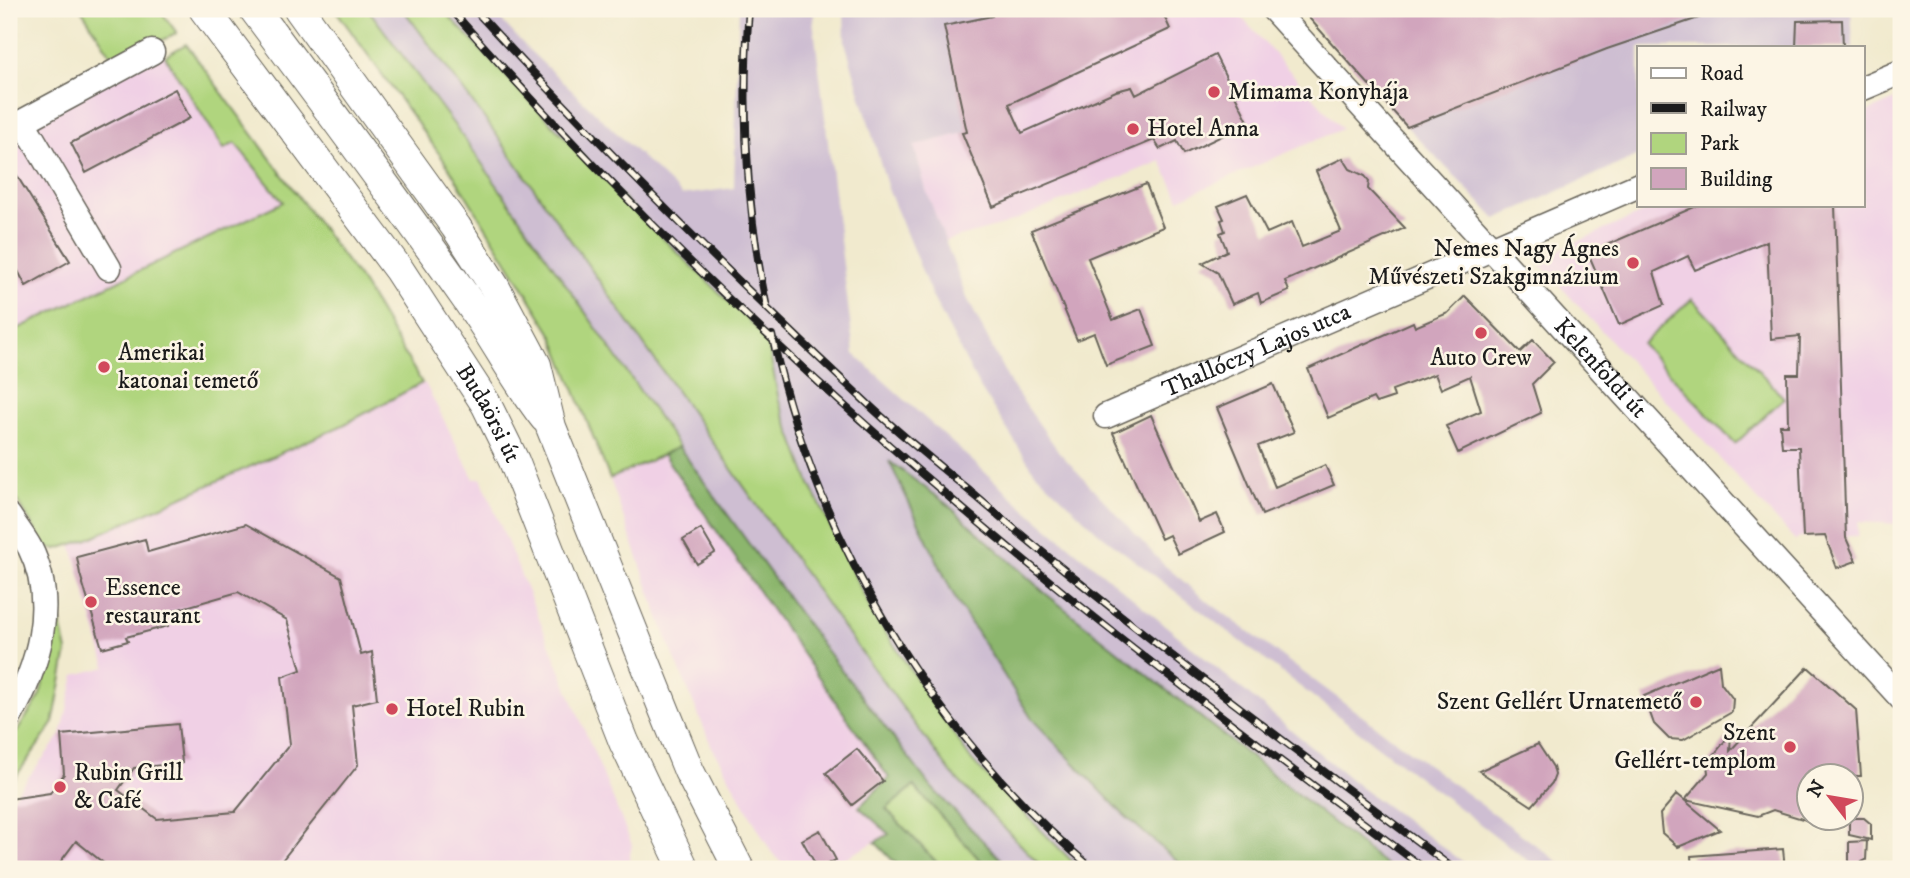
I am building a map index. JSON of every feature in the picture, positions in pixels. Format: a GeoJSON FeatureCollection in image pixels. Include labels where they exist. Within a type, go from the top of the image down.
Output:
{"type":"FeatureCollection","features":[{"type":"Feature","properties":{"kind":"main road","name":"Budaörsi út"},"geometry":{"type":"LineString","coordinates":[[204,9],[399,270],[485,404],[514,461],[629,754],[684,869]]}},
{"type":"Feature","properties":{"kind":"main road","name":"Budaörsi út"},"geometry":{"type":"LineString","coordinates":[[254,9],[472,306],[520,386],[551,427]]}},
{"type":"Feature","properties":{"kind":"main road","name":"Budaörsi út"},"geometry":{"type":"LineString","coordinates":[[299,9],[456,227],[494,286],[536,365],[551,427],[689,771],[739,869]]}},
{"type":"Feature","properties":{"kind":"street","name":"Kelenföldi út"},"geometry":{"type":"LineString","coordinates":[[1273,9],[1891,674],[1901,698]]}},
{"type":"Feature","properties":{"kind":"street"},"geometry":{"type":"LineString","coordinates":[[109,268],[16,125],[152,52]]}},
{"type":"Feature","properties":{"kind":"street"},"geometry":{"type":"LineString","coordinates":[[1864,88],[1901,72]]}},
{"type":"Feature","properties":{"kind":"street","name":"Thallóczy Lajos utca"},"geometry":{"type":"LineString","coordinates":[[1106,415],[1637,186]]}},
{"type":"Feature","properties":{"kind":"street"},"geometry":{"type":"LineString","coordinates":[[9,516],[30,550],[41,590],[44,625],[26,689],[9,718]]}},
{"type":"Feature","properties":{"kind":"shaded area"},"geometry":{"type":"Polygon","coordinates":[[[368,9],[403,9],[493,130],[842,626],[952,774],[1044,869],[1010,869],[932,788],[819,641],[679,447],[469,145],[368,9]]]}},
{"type":"Feature","properties":{"kind":"shaded area"},"geometry":{"type":"Polygon","coordinates":[[[442,9],[491,9],[529,50],[682,195],[734,188],[739,9],[815,9],[813,20],[854,354],[1030,513],[1360,787],[1473,869],[1391,869],[1045,593],[947,504],[890,462],[956,600],[1032,719],[1124,815],[1186,869],[1080,869],[1068,860],[972,761],[872,612],[810,484],[779,401],[767,338],[649,225],[442,9]]]}},
{"type":"Feature","properties":{"kind":"shaded area"},"geometry":{"type":"Polygon","coordinates":[[[844,9],[1161,9],[1170,29],[1029,95],[967,132],[914,146],[926,190],[966,296],[1010,383],[1059,452],[1163,564],[1202,597],[1568,869],[1539,869],[1100,534],[1034,471],[979,386],[933,298],[888,189],[845,42],[844,9]]]}},
{"type":"Feature","properties":{"kind":"shaded area"},"geometry":{"type":"Polygon","coordinates":[[[1161,9],[1234,9],[1342,129],[1179,199],[1161,161],[1003,225],[945,241],[926,190],[914,146],[967,132],[1029,95],[1170,29],[1161,9]]]}},
{"type":"Feature","properties":{"kind":"shaded area"},"geometry":{"type":"Polygon","coordinates":[[[1301,9],[1851,9],[1853,46],[1637,46],[1637,156],[1496,219],[1407,127],[1301,9]]]}},
{"type":"Feature","properties":{"kind":"shaded area"},"geometry":{"type":"Polygon","coordinates":[[[156,43],[224,148],[235,142],[284,202],[14,330],[9,320],[9,121],[156,43]]]}},
{"type":"Feature","properties":{"kind":"shaded area"},"geometry":{"type":"Polygon","coordinates":[[[1895,100],[1901,278],[1901,524],[1858,522],[1858,536],[1803,537],[1795,540],[1536,260],[1658,206],[1864,206],[1864,114],[1895,100]]]}},
{"type":"Feature","properties":{"kind":"shaded area"},"geometry":{"type":"Polygon","coordinates":[[[425,383],[474,479],[481,478],[632,845],[627,869],[9,869],[9,802],[61,735],[75,675],[106,667],[71,544],[425,383]]]}},
{"type":"Feature","properties":{"kind":"shaded area"},"geometry":{"type":"Polygon","coordinates":[[[663,454],[889,779],[890,834],[825,869],[786,869],[770,850],[711,745],[666,637],[610,479],[663,454]]]}},
{"type":"Feature","properties":{"kind":"green space"},"geometry":{"type":"Polygon","coordinates":[[[81,9],[159,9],[177,33],[116,63],[81,9]]]}},
{"type":"Feature","properties":{"kind":"green space"},"geometry":{"type":"Polygon","coordinates":[[[335,9],[368,9],[469,145],[679,447],[610,479],[553,336],[448,166],[335,9]]]}},
{"type":"Feature","properties":{"kind":"green space"},"geometry":{"type":"Polygon","coordinates":[[[403,9],[442,9],[649,225],[767,338],[779,401],[810,484],[872,612],[972,761],[1080,869],[1044,869],[952,774],[842,626],[493,130],[403,9]]]}},
{"type":"Feature","properties":{"kind":"green space"},"geometry":{"type":"Polygon","coordinates":[[[186,44],[363,284],[422,383],[343,425],[88,539],[57,549],[46,548],[9,487],[9,333],[283,202],[235,143],[224,149],[165,56],[186,44]]]}},
{"type":"Feature","properties":{"kind":"green space"},"geometry":{"type":"Polygon","coordinates":[[[1692,299],[1784,398],[1735,444],[1642,344],[1692,299]]]}},
{"type":"Feature","properties":{"kind":"green space"},"geometry":{"type":"Polygon","coordinates":[[[679,447],[819,641],[932,788],[1010,869],[988,869],[914,786],[886,809],[943,869],[901,869],[875,842],[889,834],[859,807],[889,778],[663,454],[679,447]]]}},
{"type":"Feature","properties":{"kind":"green space"},"geometry":{"type":"Polygon","coordinates":[[[889,461],[947,504],[1045,593],[1391,869],[1186,869],[1124,815],[1032,719],[956,600],[889,461]]]}},
{"type":"Feature","properties":{"kind":"green space"},"geometry":{"type":"Polygon","coordinates":[[[60,619],[67,651],[53,724],[9,786],[9,743],[39,698],[60,619]]]}},
{"type":"Feature","properties":{"kind":"green space"},"geometry":{"type":"Polygon","coordinates":[[[914,786],[988,869],[943,869],[886,809],[914,786]]]}},
{"type":"Feature","properties":{"kind":"building"},"geometry":{"type":"Polygon","coordinates":[[[989,9],[1161,9],[1170,29],[1009,104],[1022,133],[1116,91],[1132,87],[1136,95],[1215,55],[1249,123],[1184,154],[1177,141],[1160,149],[1154,140],[993,207],[962,133],[967,132],[944,26],[992,16],[989,9]]]}},
{"type":"Feature","properties":{"kind":"building"},"geometry":{"type":"Polygon","coordinates":[[[1301,9],[1715,9],[1716,12],[1607,49],[1407,127],[1301,9]]]}},
{"type":"Feature","properties":{"kind":"building"},"geometry":{"type":"Polygon","coordinates":[[[1842,20],[1843,46],[1796,46],[1797,21],[1842,20]]]}},
{"type":"Feature","properties":{"kind":"building"},"geometry":{"type":"Polygon","coordinates":[[[175,89],[190,118],[86,173],[71,143],[175,89]]]}},
{"type":"Feature","properties":{"kind":"building"},"geometry":{"type":"Polygon","coordinates":[[[1343,158],[1350,169],[1365,176],[1369,181],[1368,189],[1405,228],[1285,281],[1289,291],[1261,303],[1258,293],[1232,304],[1218,273],[1202,263],[1227,251],[1220,233],[1225,231],[1221,220],[1224,219],[1218,206],[1247,194],[1267,233],[1292,222],[1302,247],[1341,231],[1316,171],[1343,158]]]}},
{"type":"Feature","properties":{"kind":"building"},"geometry":{"type":"Polygon","coordinates":[[[9,163],[70,261],[26,286],[9,254],[9,163]]]}},
{"type":"Feature","properties":{"kind":"building"},"geometry":{"type":"Polygon","coordinates":[[[1146,184],[1163,227],[1088,258],[1113,320],[1141,309],[1155,346],[1106,365],[1094,333],[1077,340],[1031,230],[1146,184]]]}},
{"type":"Feature","properties":{"kind":"building"},"geometry":{"type":"Polygon","coordinates":[[[1697,206],[1835,206],[1846,538],[1856,561],[1837,568],[1825,536],[1803,537],[1799,447],[1782,447],[1780,425],[1788,425],[1787,374],[1799,374],[1800,336],[1771,339],[1767,241],[1695,270],[1688,256],[1654,272],[1664,305],[1619,325],[1588,253],[1697,206]]]}},
{"type":"Feature","properties":{"kind":"building"},"geometry":{"type":"Polygon","coordinates":[[[1465,296],[1520,352],[1533,340],[1554,362],[1532,384],[1541,413],[1458,453],[1446,426],[1481,411],[1470,376],[1441,389],[1435,374],[1392,390],[1394,397],[1376,403],[1373,398],[1328,418],[1308,369],[1413,322],[1415,327],[1448,313],[1465,296]]]}},
{"type":"Feature","properties":{"kind":"building"},"geometry":{"type":"Polygon","coordinates":[[[1273,384],[1294,432],[1258,446],[1275,487],[1325,465],[1334,485],[1262,515],[1217,408],[1273,384]]]}},
{"type":"Feature","properties":{"kind":"building"},"geometry":{"type":"Polygon","coordinates":[[[1151,415],[1199,522],[1217,514],[1225,532],[1178,554],[1169,535],[1161,539],[1113,433],[1151,415]]]}},
{"type":"Feature","properties":{"kind":"building"},"geometry":{"type":"Polygon","coordinates":[[[246,524],[341,577],[361,655],[372,652],[377,699],[352,705],[358,765],[275,869],[111,869],[76,841],[55,869],[9,869],[9,799],[50,793],[64,774],[61,735],[178,724],[182,763],[134,768],[118,790],[157,819],[235,812],[290,744],[282,677],[301,670],[287,620],[238,592],[165,613],[168,626],[126,637],[128,641],[102,648],[80,574],[77,557],[145,539],[148,552],[246,524]]]}},
{"type":"Feature","properties":{"kind":"building"},"geometry":{"type":"Polygon","coordinates":[[[701,529],[715,553],[697,564],[683,540],[701,529]]]}},
{"type":"Feature","properties":{"kind":"building","name":"Szent Gellért Urnatemető"},"geometry":{"type":"Polygon","coordinates":[[[1719,664],[1721,683],[1733,699],[1732,712],[1683,740],[1669,739],[1654,724],[1644,696],[1719,664]]]}},
{"type":"Feature","properties":{"kind":"building","name":"Szent Gellért-templom"},"geometry":{"type":"Polygon","coordinates":[[[1808,667],[1856,710],[1860,762],[1794,762],[1794,816],[1773,810],[1758,816],[1685,800],[1708,773],[1707,764],[1731,733],[1730,751],[1808,667]]]}},
{"type":"Feature","properties":{"kind":"building"},"geometry":{"type":"Polygon","coordinates":[[[1538,744],[1555,775],[1552,783],[1532,806],[1479,771],[1538,744]]]}},
{"type":"Feature","properties":{"kind":"building"},"geometry":{"type":"Polygon","coordinates":[[[857,749],[883,781],[852,805],[826,773],[857,749]]]}},
{"type":"Feature","properties":{"kind":"building"},"geometry":{"type":"Polygon","coordinates":[[[1677,794],[1720,830],[1678,847],[1662,833],[1660,814],[1677,794]]]}},
{"type":"Feature","properties":{"kind":"building"},"geometry":{"type":"Polygon","coordinates":[[[1864,818],[1871,824],[1871,840],[1849,835],[1849,832],[1864,832],[1864,818]]]}},
{"type":"Feature","properties":{"kind":"building"},"geometry":{"type":"Polygon","coordinates":[[[820,830],[836,860],[818,869],[802,840],[820,830]]]}},
{"type":"Feature","properties":{"kind":"building"},"geometry":{"type":"Polygon","coordinates":[[[1867,841],[1866,860],[1849,869],[1849,842],[1867,841]]]}},
{"type":"Feature","properties":{"kind":"building"},"geometry":{"type":"Polygon","coordinates":[[[1783,849],[1785,869],[1692,869],[1691,856],[1783,849]]]}},
{"type":"Feature","properties":{"kind":"railway"},"geometry":{"type":"LineString","coordinates":[[451,9],[590,161],[664,235],[816,380],[894,450],[1098,620],[1425,869]]}},
{"type":"Feature","properties":{"kind":"railway"},"geometry":{"type":"LineString","coordinates":[[474,9],[667,210],[895,428],[1153,641],[1454,869]]}},
{"type":"Feature","properties":{"kind":"railway"},"geometry":{"type":"LineString","coordinates":[[749,9],[745,84],[747,159],[754,234],[767,308]]}},
{"type":"Feature","properties":{"kind":"railway"},"geometry":{"type":"LineString","coordinates":[[772,335],[792,411],[818,485],[851,558],[889,628],[933,695],[982,758],[1035,816],[1093,869]]}},
{"type":"Feature","properties":{"kind":"place","name":"Mimama Konyhája"},"geometry":{"type":"Point","coordinates":[1214,92]}},
{"type":"Feature","properties":{"kind":"place","name":"Hotel Anna"},"geometry":{"type":"Point","coordinates":[1133,129]}},
{"type":"Feature","properties":{"kind":"place","name":"Nemes Nagy Ágnes Művészeti Szakgimnázium"},"geometry":{"type":"Point","coordinates":[1633,263]}},
{"type":"Feature","properties":{"kind":"place","name":"Auto Crew"},"geometry":{"type":"Point","coordinates":[1481,333]}},
{"type":"Feature","properties":{"kind":"place","name":"Amerikai katonai temető"},"geometry":{"type":"Point","coordinates":[104,367]}},
{"type":"Feature","properties":{"kind":"place","name":"Essence restaurant"},"geometry":{"type":"Point","coordinates":[91,602]}},
{"type":"Feature","properties":{"kind":"place","name":"Szent Gellért Urnatemető"},"geometry":{"type":"Point","coordinates":[1696,702]}},
{"type":"Feature","properties":{"kind":"place","name":"Hotel Rubin"},"geometry":{"type":"Point","coordinates":[392,709]}},
{"type":"Feature","properties":{"kind":"place","name":"Szent Gellért-templom"},"geometry":{"type":"Point","coordinates":[1790,747]}},
{"type":"Feature","properties":{"kind":"place","name":"Rubin Grill & Café"},"geometry":{"type":"Point","coordinates":[60,787]}}]}
